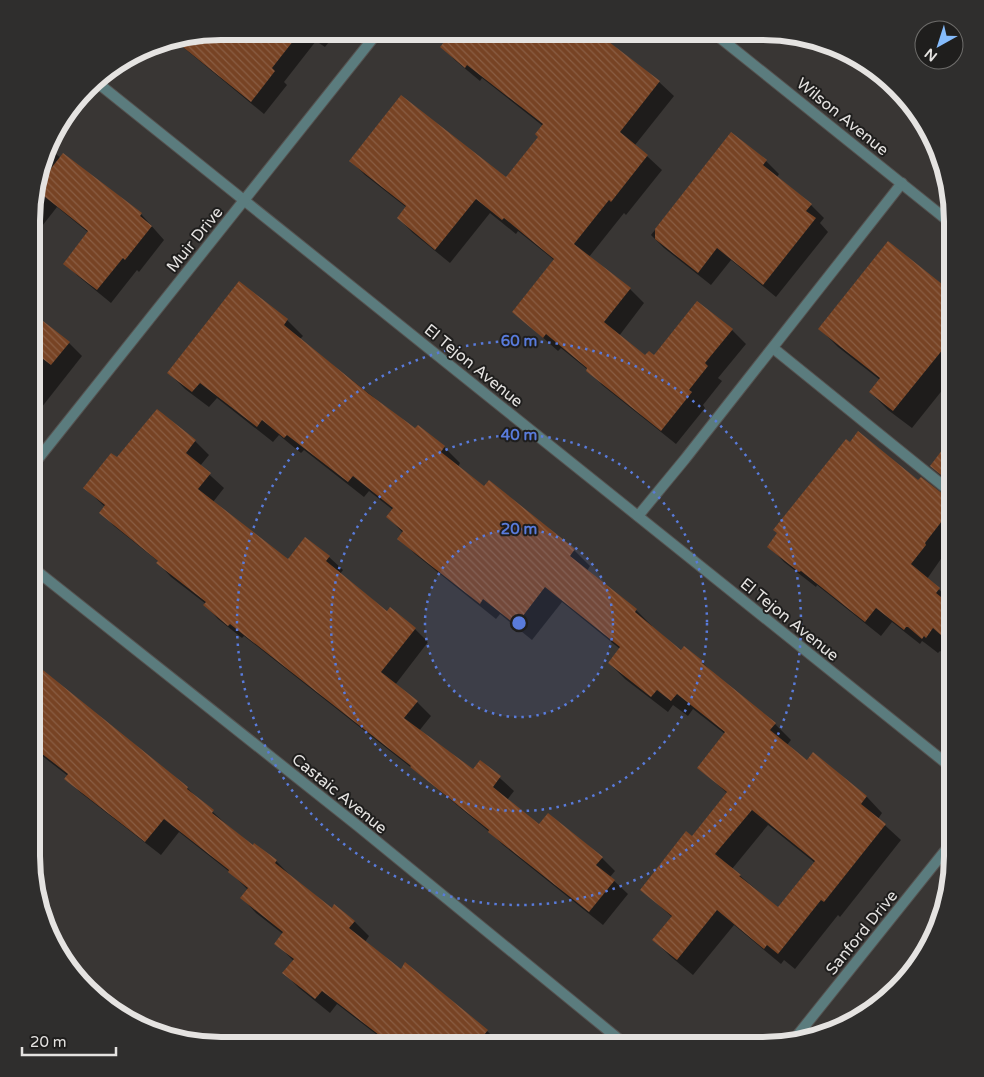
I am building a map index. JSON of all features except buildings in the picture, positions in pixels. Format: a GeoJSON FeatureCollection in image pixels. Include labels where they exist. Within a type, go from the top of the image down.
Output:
{"type":"FeatureCollection","features":[{"type":"Feature","properties":{"kind":"street","name":"Muir Drive"},"geometry":{"type":"LineString","coordinates":[[40,456],[372,40]]}},
{"type":"Feature","properties":{"kind":"street","name":"Wilson Avenue"},"geometry":{"type":"LineString","coordinates":[[723,40],[944,217]]}},
{"type":"Feature","properties":{"kind":"street","name":"El Tejon Avenue"},"geometry":{"type":"LineString","coordinates":[[101,86],[944,762]]}},
{"type":"Feature","properties":{"kind":"street"},"geometry":{"type":"LineString","coordinates":[[638,516],[902,183]]}},
{"type":"Feature","properties":{"kind":"street"},"geometry":{"type":"LineString","coordinates":[[772,348],[944,487]]}},
{"type":"Feature","properties":{"kind":"street","name":"Castaic Avenue"},"geometry":{"type":"LineString","coordinates":[[40,574],[358,826],[616,1037]]}},
{"type":"Feature","properties":{"kind":"street","name":"Sanford Drive"},"geometry":{"type":"LineString","coordinates":[[798,1034],[944,852]]}}]}
